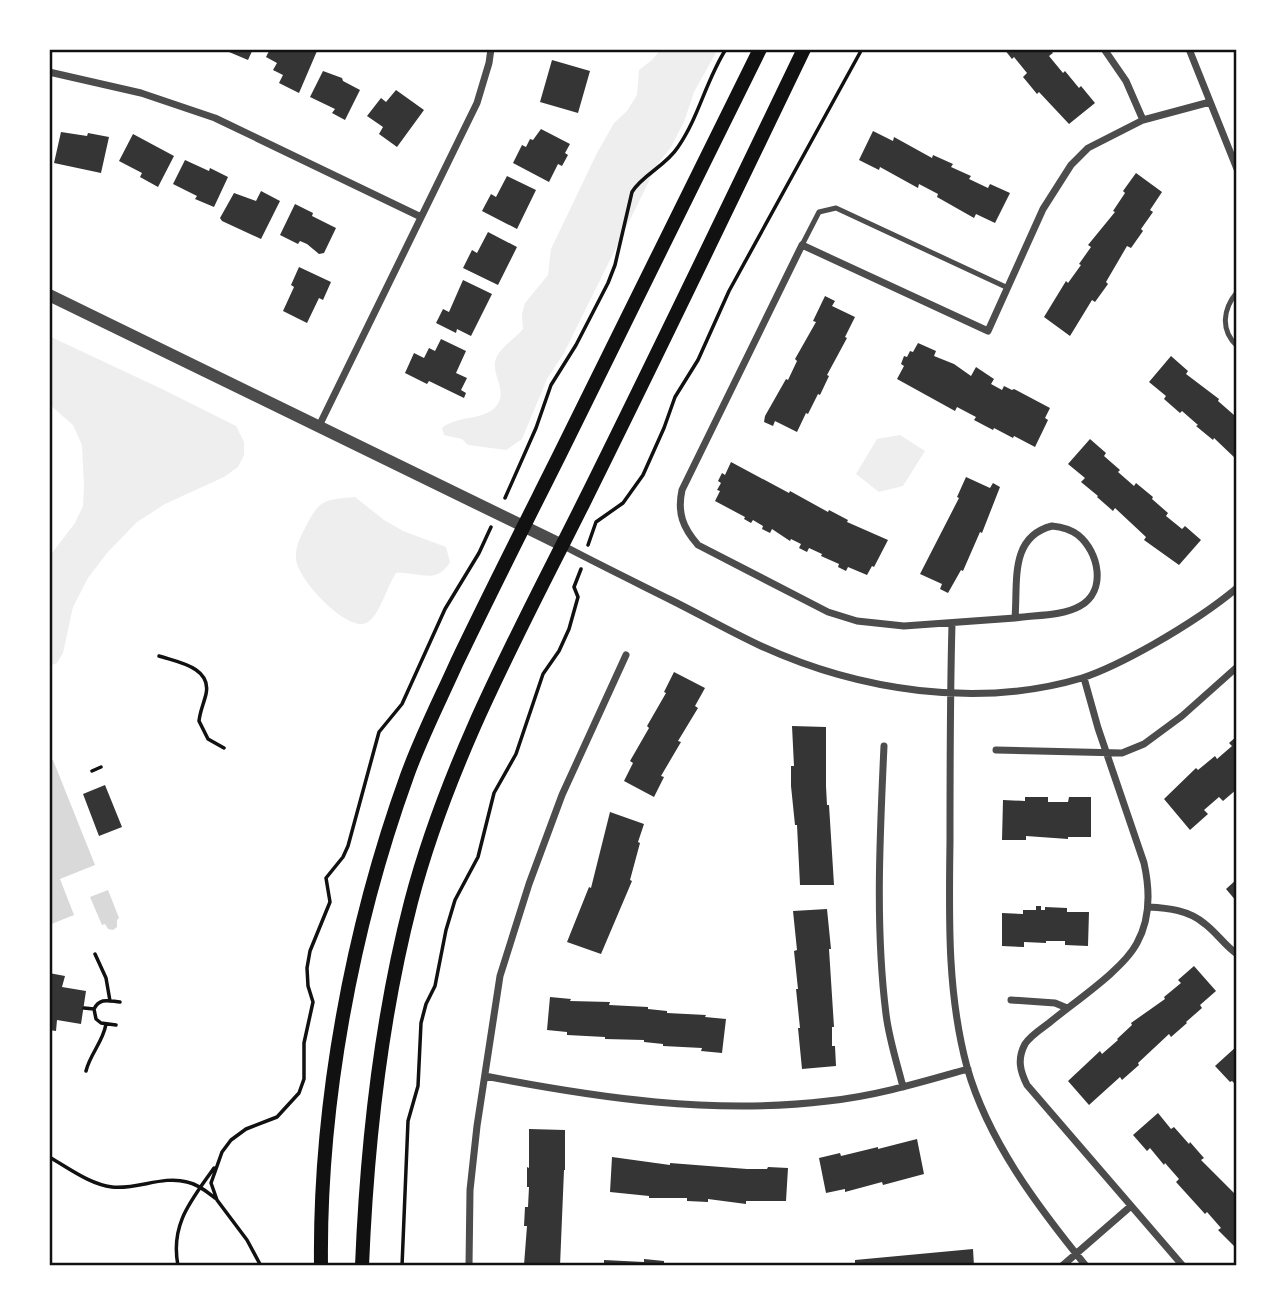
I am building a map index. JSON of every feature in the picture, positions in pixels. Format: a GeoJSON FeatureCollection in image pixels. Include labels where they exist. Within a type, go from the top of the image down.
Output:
{"type":"FeatureCollection","features":[{"type":"Feature","properties":{"kind":"main road"},"geometry":{"type":"LineString","coordinates":[[321,1266],[325,1168],[335,1071],[356,953],[391,822],[425,731],[760,49]]}},
{"type":"Feature","properties":{"kind":"main road"},"geometry":{"type":"LineString","coordinates":[[362,1266],[369,1135],[385,1016],[412,901],[451,781],[480,712],[804,49]]}},
{"type":"Feature","properties":{"kind":"street"},"geometry":{"type":"LineString","coordinates":[[318,426],[477,103],[491,49]]}},
{"type":"Feature","properties":{"kind":"street"},"geometry":{"type":"LineString","coordinates":[[1104,49],[1126,80],[1143,120]]}},
{"type":"Feature","properties":{"kind":"street"},"geometry":{"type":"LineString","coordinates":[[1189,49],[1237,169]]}},
{"type":"Feature","properties":{"kind":"street"},"geometry":{"type":"LineString","coordinates":[[49,72],[150,95],[215,118],[421,217]]}},
{"type":"Feature","properties":{"kind":"street"},"geometry":{"type":"LineString","coordinates":[[1015,618],[1020,555],[1024,543],[1040,529],[1052,526],[1077,534],[1096,565],[1098,580],[1089,599],[1078,607],[1015,618],[886,626],[828,612],[698,545],[687,533],[681,519],[679,503],[682,491],[802,245],[988,331],[1043,209],[1071,165],[1088,148],[1143,120],[1210,102]]}},
{"type":"Feature","properties":{"kind":"street"},"geometry":{"type":"LineString","coordinates":[[49,295],[524,526],[762,647],[868,681],[950,693],[997,694],[1024,691],[1084,677],[1122,662],[1178,631],[1237,588]]}},
{"type":"Feature","properties":{"kind":"street"},"geometry":{"type":"LineString","coordinates":[[952,624],[950,960],[954,1005],[968,1069],[1006,1154],[1033,1198],[1086,1266]]}},
{"type":"Feature","properties":{"kind":"street"},"geometry":{"type":"LineString","coordinates":[[469,1266],[470,1190],[500,976],[529,884],[562,795],[626,656]]}},
{"type":"Feature","properties":{"kind":"street"},"geometry":{"type":"LineString","coordinates":[[996,750],[1122,753],[1143,744],[1182,716],[1237,667]]}},
{"type":"Feature","properties":{"kind":"street"},"geometry":{"type":"LineString","coordinates":[[1084,677],[1144,863],[1148,882],[1148,907],[1141,935],[1124,961],[1025,1045],[1020,1057],[1020,1071],[1027,1086],[1183,1266]]}},
{"type":"Feature","properties":{"kind":"street"},"geometry":{"type":"LineString","coordinates":[[884,746],[880,842],[881,939],[886,1016],[903,1087]]}},
{"type":"Feature","properties":{"kind":"street"},"geometry":{"type":"LineString","coordinates":[[1148,907],[1187,913],[1205,923],[1237,954]]}},
{"type":"Feature","properties":{"kind":"street"},"geometry":{"type":"LineString","coordinates":[[1012,1000],[1048,1002],[1067,1009]]}},
{"type":"Feature","properties":{"kind":"street"},"geometry":{"type":"LineString","coordinates":[[485,1076],[561,1091],[638,1101],[727,1107],[785,1106],[831,1101],[903,1087],[968,1069]]}},
{"type":"Feature","properties":{"kind":"street"},"geometry":{"type":"LineString","coordinates":[[1062,1266],[1131,1206]]}},
{"type":"Feature","properties":{"kind":"lane"},"geometry":{"type":"LineString","coordinates":[[802,245],[819,212],[836,208],[1008,288]]}},
{"type":"Feature","properties":{"kind":"lane"},"geometry":{"type":"LineString","coordinates":[[1237,292],[1226,312],[1225,325],[1228,335],[1237,346]]}},
{"type":"Feature","properties":{"kind":"path"},"geometry":{"type":"LineString","coordinates":[[402,1266],[408,1121],[418,1086],[421,1023],[435,986],[455,900],[478,857],[494,793],[516,754],[543,674],[559,651],[569,629],[578,597],[574,587],[596,522],[623,503],[643,475],[676,397],[698,360],[729,291],[862,49]]}},
{"type":"Feature","properties":{"kind":"path"},"geometry":{"type":"LineString","coordinates":[[159,656],[199,671],[206,684],[199,716],[200,726],[208,738],[224,748]]}},
{"type":"Feature","properties":{"kind":"path"},"geometry":{"type":"LineString","coordinates":[[205,696],[211,698]]}},
{"type":"Feature","properties":{"kind":"path"},"geometry":{"type":"LineString","coordinates":[[92,771],[101,767]]}},
{"type":"Feature","properties":{"kind":"path"},"geometry":{"type":"LineString","coordinates":[[96,954],[106,978],[110,1001]]}},
{"type":"Feature","properties":{"kind":"path"},"geometry":{"type":"LineString","coordinates":[[94,1009],[100,1002],[120,1002]]}},
{"type":"Feature","properties":{"kind":"path"},"geometry":{"type":"LineString","coordinates":[[84,1008],[94,1009]]}},
{"type":"Feature","properties":{"kind":"path"},"geometry":{"type":"LineString","coordinates":[[94,1009],[96,1020],[116,1025]]}},
{"type":"Feature","properties":{"kind":"path"},"geometry":{"type":"LineString","coordinates":[[86,1071],[104,1035],[106,1024]]}},
{"type":"Feature","properties":{"kind":"path"},"geometry":{"type":"LineString","coordinates":[[49,1157],[81,1176],[105,1186],[122,1188],[180,1181],[200,1188],[217,1200]]}},
{"type":"Feature","properties":{"kind":"path"},"geometry":{"type":"LineString","coordinates":[[178,1266],[176,1244],[179,1223],[217,1164]]}},
{"type":"Feature","properties":{"kind":"shaded area"},"geometry":{"type":"Polygon","coordinates":[[[661,49],[718,49],[694,92],[684,122],[671,147],[657,165],[564,353],[547,379],[522,439],[506,450],[468,445],[462,439],[444,435],[442,428],[456,421],[485,414],[500,400],[496,357],[523,329],[522,314],[525,303],[548,275],[551,249],[597,153],[614,123],[627,111],[637,95],[639,70],[661,49]]]}},
{"type":"Feature","properties":{"kind":"shaded area"},"geometry":{"type":"Polygon","coordinates":[[[49,336],[236,426],[244,442],[244,455],[238,467],[224,477],[165,504],[137,522],[107,553],[88,578],[73,607],[63,653],[57,663],[49,666],[49,557],[75,523],[83,506],[84,486],[82,445],[73,425],[49,404],[49,336]]]}},
{"type":"Feature","properties":{"kind":"shaded area"},"geometry":{"type":"Polygon","coordinates":[[[900,435],[925,451],[903,486],[879,492],[856,474],[877,439],[900,435]]]}},
{"type":"Feature","properties":{"kind":"shaded area"},"geometry":{"type":"Polygon","coordinates":[[[355,497],[403,531],[446,547],[450,562],[439,574],[433,576],[396,573],[375,615],[366,623],[358,624],[347,620],[324,602],[305,579],[296,559],[301,535],[319,506],[329,500],[355,497]]]}},
{"type":"Feature","properties":{"kind":"shaded area"},"geometry":{"type":"Polygon","coordinates":[[[53,760],[95,865],[60,879],[74,915],[49,925],[49,761],[53,760]]]}},
{"type":"Feature","properties":{"kind":"shaded area"},"geometry":{"type":"Polygon","coordinates":[[[108,890],[119,918],[117,927],[113,930],[108,929],[105,924],[102,925],[90,897],[108,890]]]}},
{"type":"Feature","properties":{"kind":"building"},"geometry":{"type":"Polygon","coordinates":[[[231,49],[253,49],[248,60],[229,52],[231,49]]]}},
{"type":"Feature","properties":{"kind":"building"},"geometry":{"type":"Polygon","coordinates":[[[270,49],[317,51],[299,93],[279,83],[283,75],[273,70],[277,63],[266,57],[270,49]]]}},
{"type":"Feature","properties":{"kind":"building"},"geometry":{"type":"Polygon","coordinates":[[[1004,49],[1050,49],[1053,53],[1049,56],[1063,73],[1065,71],[1079,88],[1081,86],[1095,103],[1069,124],[1039,92],[1037,94],[1023,77],[1027,73],[1004,49]]]}},
{"type":"Feature","properties":{"kind":"building"},"geometry":{"type":"Polygon","coordinates":[[[552,60],[590,71],[578,113],[540,102],[552,60]]]}},
{"type":"Feature","properties":{"kind":"building"},"geometry":{"type":"Polygon","coordinates":[[[323,71],[342,78],[360,90],[345,120],[332,113],[335,109],[310,97],[323,71]]]}},
{"type":"Feature","properties":{"kind":"building"},"geometry":{"type":"Polygon","coordinates":[[[396,90],[424,110],[397,147],[379,134],[383,127],[367,116],[381,98],[386,102],[396,90]]]}},
{"type":"Feature","properties":{"kind":"building"},"geometry":{"type":"Polygon","coordinates":[[[541,129],[570,144],[562,166],[558,164],[549,182],[513,163],[522,145],[526,147],[541,129]]]}},
{"type":"Feature","properties":{"kind":"building"},"geometry":{"type":"Polygon","coordinates":[[[873,131],[893,141],[894,137],[932,158],[933,155],[953,164],[951,167],[988,188],[990,184],[1010,193],[995,223],[976,214],[974,218],[919,184],[918,188],[880,167],[879,170],[859,160],[873,131]]]}},
{"type":"Feature","properties":{"kind":"building"},"geometry":{"type":"Polygon","coordinates":[[[61,132],[109,137],[101,173],[54,163],[61,132]]]}},
{"type":"Feature","properties":{"kind":"building"},"geometry":{"type":"Polygon","coordinates":[[[133,134],[174,156],[158,187],[140,177],[142,173],[119,161],[133,134]]]}},
{"type":"Feature","properties":{"kind":"building"},"geometry":{"type":"Polygon","coordinates":[[[185,160],[228,177],[214,207],[195,199],[197,196],[173,184],[185,160]]]}},
{"type":"Feature","properties":{"kind":"building"},"geometry":{"type":"Polygon","coordinates":[[[1136,173],[1162,192],[1150,210],[1153,212],[1141,229],[1143,231],[1131,248],[1127,246],[1106,282],[1108,284],[1095,302],[1092,300],[1070,336],[1044,317],[1066,281],[1068,283],[1081,265],[1079,264],[1091,247],[1088,245],[1115,212],[1113,211],[1125,193],[1123,191],[1136,173]]]}},
{"type":"Feature","properties":{"kind":"building"},"geometry":{"type":"Polygon","coordinates":[[[507,176],[536,190],[517,229],[482,211],[491,194],[496,197],[507,176]]]}},
{"type":"Feature","properties":{"kind":"building"},"geometry":{"type":"Polygon","coordinates":[[[261,191],[280,201],[261,239],[222,221],[220,218],[234,193],[256,201],[261,191]]]}},
{"type":"Feature","properties":{"kind":"building"},"geometry":{"type":"Polygon","coordinates":[[[295,204],[336,228],[324,253],[319,254],[307,244],[300,241],[298,244],[280,235],[295,204]]]}},
{"type":"Feature","properties":{"kind":"building"},"geometry":{"type":"Polygon","coordinates":[[[488,232],[517,247],[498,285],[463,268],[472,250],[477,253],[488,232]]]}},
{"type":"Feature","properties":{"kind":"building"},"geometry":{"type":"Polygon","coordinates":[[[299,267],[331,282],[323,300],[319,298],[307,323],[283,311],[294,287],[291,285],[299,267]]]}},
{"type":"Feature","properties":{"kind":"building"},"geometry":{"type":"Polygon","coordinates":[[[463,280],[492,294],[471,336],[457,329],[456,333],[436,323],[443,309],[449,312],[463,280]]]}},
{"type":"Feature","properties":{"kind":"building"},"geometry":{"type":"Polygon","coordinates":[[[825,296],[835,301],[832,306],[855,317],[845,337],[847,338],[827,375],[829,376],[820,395],[818,394],[808,414],[806,413],[797,432],[775,421],[773,426],[764,422],[765,416],[786,379],[788,380],[797,361],[795,359],[816,322],[813,321],[825,296]]]}},
{"type":"Feature","properties":{"kind":"building"},"geometry":{"type":"Polygon","coordinates":[[[441,339],[466,351],[456,373],[467,378],[461,390],[466,393],[464,398],[405,373],[414,353],[424,358],[429,348],[435,351],[441,339]]]}},
{"type":"Feature","properties":{"kind":"building"},"geometry":{"type":"Polygon","coordinates":[[[918,343],[936,351],[934,356],[954,364],[971,376],[976,367],[994,379],[991,384],[1002,390],[1004,386],[1014,389],[1050,408],[1045,418],[1048,420],[1035,447],[1014,436],[1013,438],[994,428],[993,430],[974,420],[976,417],[957,407],[955,411],[897,379],[904,366],[901,364],[904,356],[907,357],[910,351],[913,352],[918,343]]]}},
{"type":"Feature","properties":{"kind":"building"},"geometry":{"type":"Polygon","coordinates":[[[1171,356],[1188,371],[1186,374],[1219,399],[1234,415],[1237,411],[1237,460],[1182,411],[1180,413],[1164,399],[1166,396],[1149,382],[1171,356]]]}},
{"type":"Feature","properties":{"kind":"building"},"geometry":{"type":"Polygon","coordinates":[[[1090,439],[1106,453],[1104,456],[1120,470],[1118,472],[1153,497],[1168,513],[1166,516],[1182,529],[1185,526],[1201,540],[1179,565],[1144,540],[1146,537],[1115,508],[1113,511],[1081,482],[1085,478],[1068,464],[1090,439]]]}},
{"type":"Feature","properties":{"kind":"building"},"geometry":{"type":"Polygon","coordinates":[[[731,462],[789,493],[790,491],[828,512],[829,510],[848,520],[847,522],[888,540],[874,567],[872,566],[867,575],[848,567],[846,571],[838,567],[839,564],[821,556],[822,554],[809,548],[807,552],[799,548],[801,544],[791,539],[790,541],[772,529],[770,533],[762,529],[763,526],[753,520],[751,523],[715,501],[720,491],[717,490],[721,483],[718,481],[722,473],[725,475],[731,462]]]}},
{"type":"Feature","properties":{"kind":"building"},"geometry":{"type":"Polygon","coordinates":[[[966,477],[990,488],[993,483],[1000,487],[982,533],[980,532],[963,571],[961,570],[948,593],[940,589],[942,584],[920,574],[959,498],[957,497],[966,477]]]}},
{"type":"Feature","properties":{"kind":"building"},"geometry":{"type":"Polygon","coordinates":[[[674,672],[705,688],[695,706],[698,708],[678,741],[681,742],[661,776],[664,777],[654,797],[624,781],[633,763],[630,761],[649,728],[647,726],[666,693],[664,692],[674,672]]]}},
{"type":"Feature","properties":{"kind":"building"},"geometry":{"type":"Polygon","coordinates":[[[792,726],[826,727],[826,786],[834,885],[800,885],[797,825],[791,786],[791,766],[794,766],[792,726]]]}},
{"type":"Feature","properties":{"kind":"building"},"geometry":{"type":"Polygon","coordinates":[[[1237,736],[1237,789],[1223,801],[1219,797],[1204,810],[1208,814],[1190,830],[1164,799],[1196,768],[1198,770],[1215,756],[1217,759],[1232,746],[1229,743],[1237,736]]]}},
{"type":"Feature","properties":{"kind":"building"},"geometry":{"type":"Polygon","coordinates":[[[105,785],[122,827],[99,836],[83,794],[105,785]]]}},
{"type":"Feature","properties":{"kind":"building"},"geometry":{"type":"Polygon","coordinates":[[[1025,797],[1048,797],[1048,802],[1068,802],[1069,797],[1091,797],[1091,837],[1068,839],[1026,836],[1026,840],[1002,840],[1003,800],[1025,801],[1025,797]]]}},
{"type":"Feature","properties":{"kind":"building"},"geometry":{"type":"Polygon","coordinates":[[[610,812],[644,824],[630,880],[632,881],[601,954],[567,942],[589,887],[591,888],[610,812]]]}},
{"type":"Feature","properties":{"kind":"building"},"geometry":{"type":"Polygon","coordinates":[[[1237,879],[1237,902],[1226,889],[1237,879]]]}},
{"type":"Feature","properties":{"kind":"building"},"geometry":{"type":"Polygon","coordinates":[[[1036,906],[1041,906],[1041,910],[1045,910],[1045,907],[1067,908],[1067,912],[1089,912],[1088,946],[1065,945],[1065,941],[1046,941],[1024,942],[1024,947],[1002,946],[1002,913],[1023,914],[1023,910],[1036,910],[1036,906]]]}},
{"type":"Feature","properties":{"kind":"building"},"geometry":{"type":"Polygon","coordinates":[[[827,909],[834,1027],[832,1046],[835,1046],[836,1066],[802,1069],[793,911],[827,909]]]}},
{"type":"Feature","properties":{"kind":"building"},"geometry":{"type":"Polygon","coordinates":[[[1194,966],[1216,991],[1200,1005],[1202,1008],[1187,1023],[1171,1037],[1169,1034],[1138,1063],[1139,1065],[1122,1080],[1120,1077],[1089,1105],[1068,1081],[1100,1051],[1102,1054],[1118,1040],[1131,1023],[1165,999],[1164,997],[1181,983],[1178,980],[1194,966]]]}},
{"type":"Feature","properties":{"kind":"building"},"geometry":{"type":"Polygon","coordinates":[[[49,973],[65,976],[62,987],[86,991],[81,1024],[57,1020],[56,1031],[49,1030],[49,973]]]}},
{"type":"Feature","properties":{"kind":"building"},"geometry":{"type":"Polygon","coordinates":[[[550,997],[571,999],[570,1001],[610,1002],[609,1005],[648,1007],[667,1013],[726,1019],[722,1053],[701,1051],[702,1048],[663,1046],[644,1040],[605,1039],[547,1030],[550,997]]]}},
{"type":"Feature","properties":{"kind":"building"},"geometry":{"type":"Polygon","coordinates":[[[1237,1046],[1237,1086],[1215,1066],[1237,1046]]]}},
{"type":"Feature","properties":{"kind":"building"},"geometry":{"type":"Polygon","coordinates":[[[1158,1113],[1171,1129],[1174,1127],[1189,1144],[1190,1142],[1204,1158],[1201,1160],[1237,1196],[1237,1249],[1218,1230],[1221,1228],[1207,1212],[1205,1214],[1176,1182],[1179,1179],[1165,1163],[1164,1165],[1150,1148],[1147,1151],[1133,1135],[1158,1113]]]}},
{"type":"Feature","properties":{"kind":"building"},"geometry":{"type":"Polygon","coordinates":[[[529,1129],[565,1130],[560,1266],[524,1265],[527,1226],[524,1226],[525,1207],[528,1207],[529,1187],[529,1129]]]}},
{"type":"Feature","properties":{"kind":"building"},"geometry":{"type":"Polygon","coordinates":[[[917,1139],[924,1174],[883,1185],[882,1182],[845,1192],[845,1189],[826,1193],[819,1158],[878,1149],[917,1139]]]}},
{"type":"Feature","properties":{"kind":"building"},"geometry":{"type":"Polygon","coordinates":[[[612,1157],[670,1165],[788,1168],[786,1201],[746,1201],[746,1204],[708,1199],[708,1202],[687,1201],[687,1198],[649,1198],[610,1192],[612,1157]]]}},
{"type":"Feature","properties":{"kind":"building"},"geometry":{"type":"Polygon","coordinates":[[[973,1249],[974,1266],[855,1266],[855,1260],[973,1249]]]}},
{"type":"Feature","properties":{"kind":"building"},"geometry":{"type":"Polygon","coordinates":[[[644,1259],[679,1266],[604,1266],[604,1260],[644,1262],[644,1259]]]}}]}
